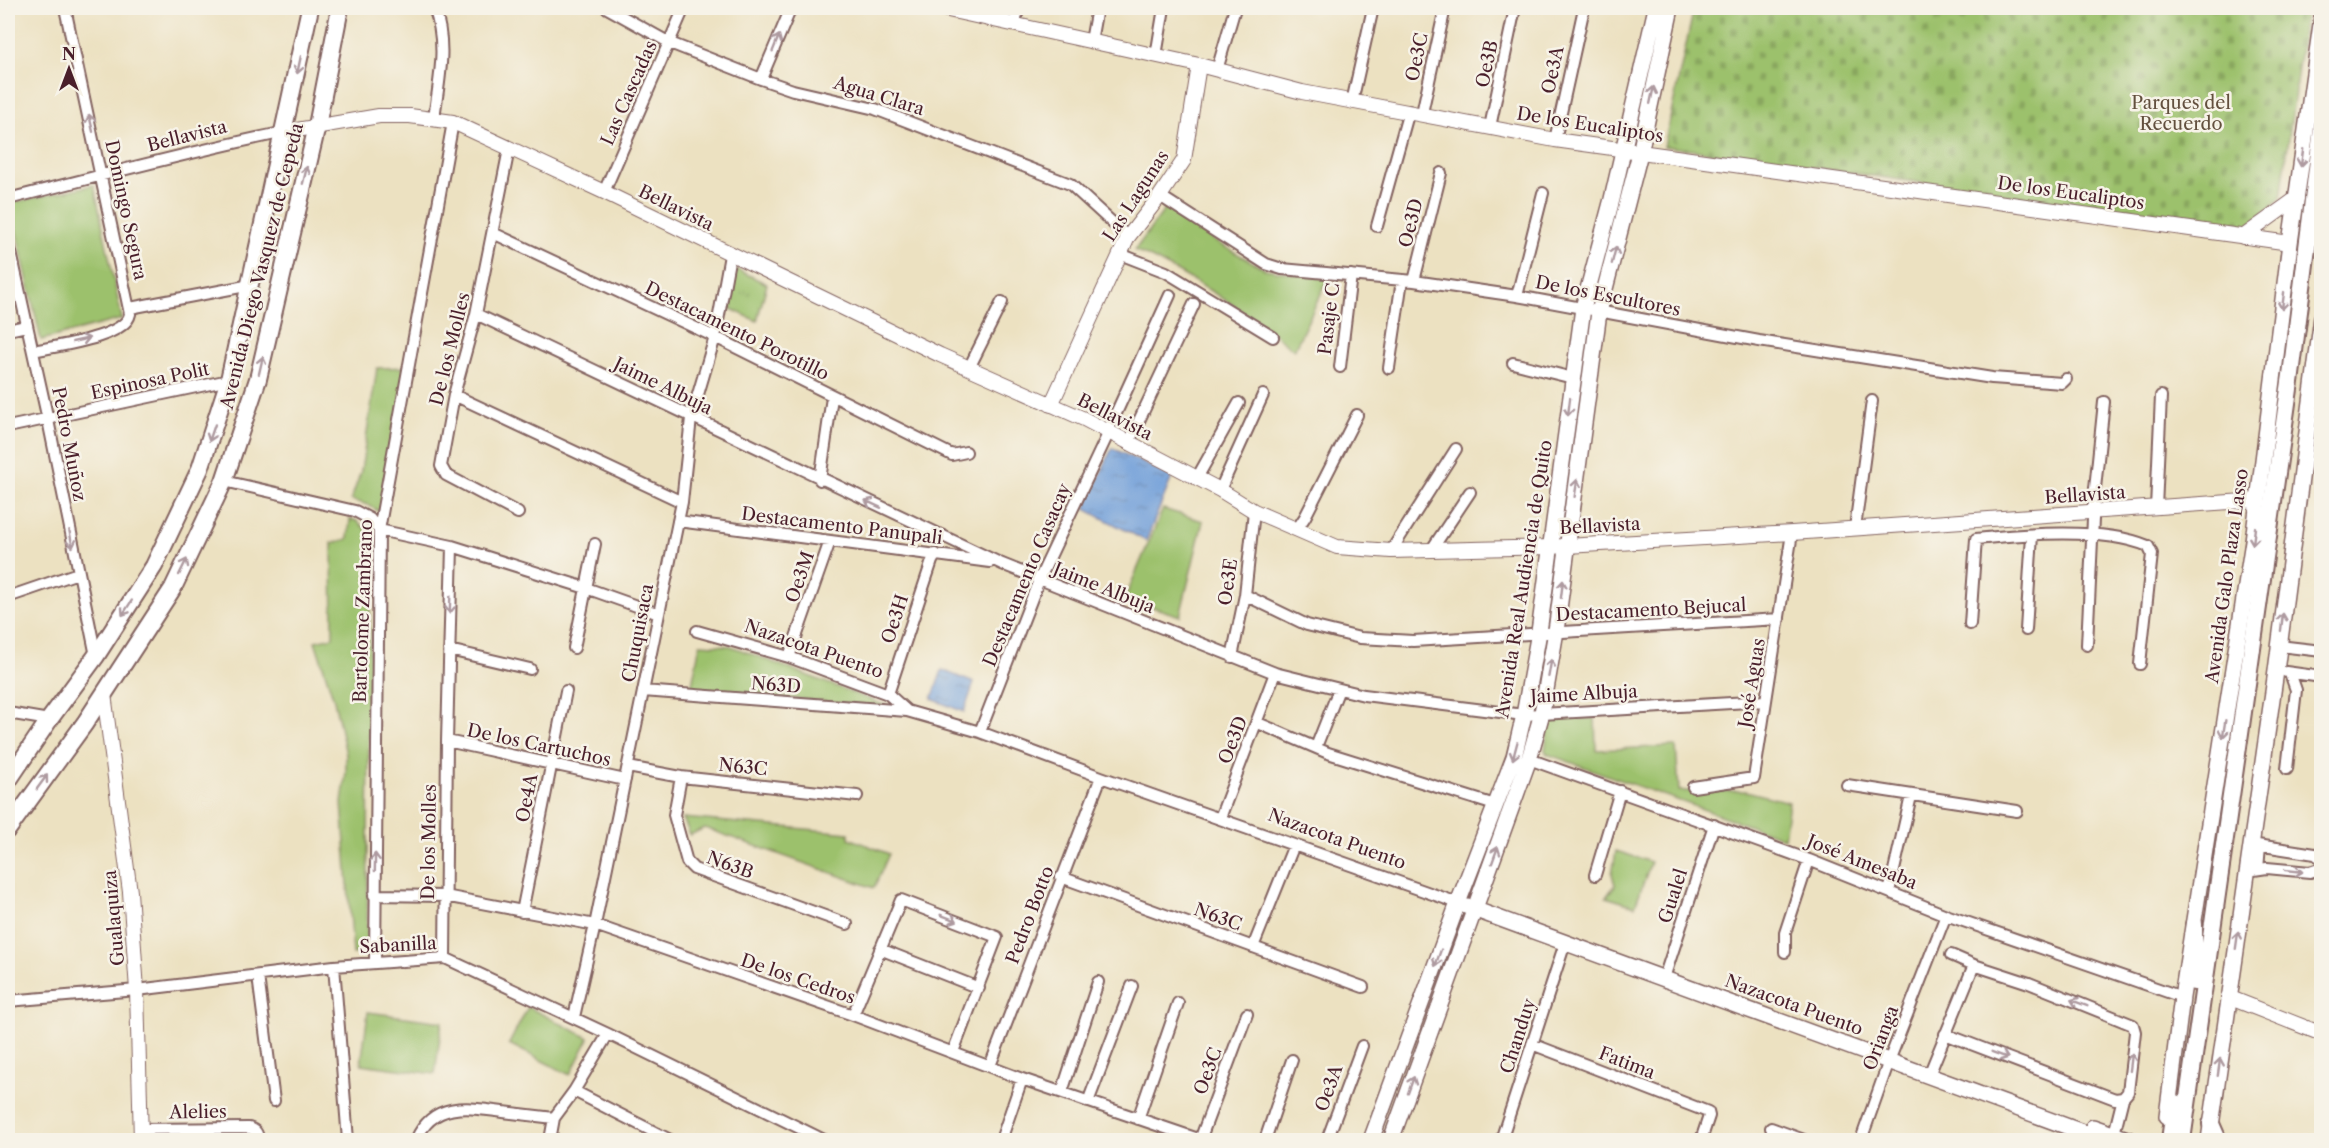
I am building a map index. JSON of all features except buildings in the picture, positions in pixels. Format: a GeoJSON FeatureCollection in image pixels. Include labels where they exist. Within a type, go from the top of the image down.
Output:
{"type":"FeatureCollection","features":[{"type":"Feature","properties":{"kind":"main road","name":"Avenida Diego Vasquez de Cepeda"},"geometry":{"type":"LineString","coordinates":[[8,781],[96,656],[154,566],[200,469],[229,380],[285,132],[310,8]]}},
{"type":"Feature","properties":{"kind":"main road","name":"Avenida Diego Vasquez de Cepeda"},"geometry":{"type":"LineString","coordinates":[[8,829],[104,694],[173,588],[224,481],[258,379],[317,126],[340,8]]}},
{"type":"Feature","properties":{"kind":"main road","name":"Avenida Real Audiencia de Quito"},"geometry":{"type":"LineString","coordinates":[[1371,1140],[1514,758],[1539,632],[1583,308],[1656,8]]}},
{"type":"Feature","properties":{"kind":"main road","name":"Avenida Real Audiencia de Quito"},"geometry":{"type":"LineString","coordinates":[[1391,1140],[1529,759],[1542,712],[1556,631],[1599,312],[1640,153],[1671,8]]}},
{"type":"Feature","properties":{"kind":"main road","name":"Avenida Galo Plaza Lasso"},"geometry":{"type":"LineString","coordinates":[[2163,1140],[2182,997],[2258,500],[2290,243],[2322,17]]}},
{"type":"Feature","properties":{"kind":"main road","name":"Avenida Galo Plaza Lasso"},"geometry":{"type":"LineString","coordinates":[[2192,1140],[2204,1042],[2303,364],[2316,238],[2322,129]]}},
{"type":"Feature","properties":{"kind":"main road","name":"Avenida Galo Plaza Lasso"},"geometry":{"type":"LineString","coordinates":[[2182,1140],[2284,421],[2322,211]]}},
{"type":"Feature","properties":{"kind":"main road"},"geometry":{"type":"LineString","coordinates":[[2218,1140],[2210,1132],[2228,997],[2252,870],[2283,672],[2279,646],[2322,317]]}},
{"type":"Feature","properties":{"kind":"main road","name":"Nazacota Puento"},"geometry":{"type":"LineString","coordinates":[[1458,903],[1964,1088],[1982,1101],[2081,1140]]}},
{"type":"Feature","properties":{"kind":"main road"},"geometry":{"type":"LineString","coordinates":[[2170,1140],[2195,978],[2194,924]]}},
{"type":"Feature","properties":{"kind":"main road"},"geometry":{"type":"LineString","coordinates":[[1964,1088],[1988,1089],[2109,1137],[2130,1140]]}},
{"type":"Feature","properties":{"kind":"street","name":"Domingo Segura"},"geometry":{"type":"LineString","coordinates":[[33,351],[117,330],[129,319],[130,308],[65,8]]}},
{"type":"Feature","properties":{"kind":"street"},"geometry":{"type":"LineString","coordinates":[[434,8],[440,24],[443,51],[434,118]]}},
{"type":"Feature","properties":{"kind":"street","name":"Agua Clara"},"geometry":{"type":"LineString","coordinates":[[607,8],[670,43],[761,79],[793,90],[875,109],[1062,180],[1080,191],[1128,237]]}},
{"type":"Feature","properties":{"kind":"street","name":"Las Cascadas"},"geometry":{"type":"LineString","coordinates":[[604,192],[684,8]]}},
{"type":"Feature","properties":{"kind":"street"},"geometry":{"type":"LineString","coordinates":[[761,79],[791,8]]}},
{"type":"Feature","properties":{"kind":"street","name":"De los Eucaliptos"},"geometry":{"type":"LineString","coordinates":[[943,8],[1352,102],[1416,112],[1555,140],[2290,243]]}},
{"type":"Feature","properties":{"kind":"street"},"geometry":{"type":"LineString","coordinates":[[1014,24],[1019,8]]}},
{"type":"Feature","properties":{"kind":"street"},"geometry":{"type":"LineString","coordinates":[[1091,41],[1097,8]]}},
{"type":"Feature","properties":{"kind":"street"},"geometry":{"type":"LineString","coordinates":[[1156,56],[1164,8]]}},
{"type":"Feature","properties":{"kind":"street"},"geometry":{"type":"LineString","coordinates":[[1217,70],[1235,8]]}},
{"type":"Feature","properties":{"kind":"street"},"geometry":{"type":"LineString","coordinates":[[1352,102],[1373,8]]}},
{"type":"Feature","properties":{"kind":"street","name":"Oe3C"},"geometry":{"type":"LineString","coordinates":[[1377,226],[1416,112],[1445,8]]}},
{"type":"Feature","properties":{"kind":"street","name":"Oe3B"},"geometry":{"type":"LineString","coordinates":[[1490,127],[1515,8]]}},
{"type":"Feature","properties":{"kind":"street","name":"Oe3A"},"geometry":{"type":"LineString","coordinates":[[1555,140],[1584,8]]}},
{"type":"Feature","properties":{"kind":"street","name":"Las Lagunas"},"geometry":{"type":"LineString","coordinates":[[1051,405],[1128,237],[1184,160],[1199,65]]}},
{"type":"Feature","properties":{"kind":"street","name":"Bellavista"},"geometry":{"type":"LineString","coordinates":[[8,199],[206,148],[317,126],[379,116],[434,118],[453,122],[604,192],[730,255],[1014,390],[1051,405],[1220,490],[1254,512],[1338,547],[1391,551],[1549,547],[1792,533],[2258,500]]}},
{"type":"Feature","properties":{"kind":"street","name":"Bartolome Zambrano"},"geometry":{"type":"LineString","coordinates":[[375,962],[379,530],[453,122]]}},
{"type":"Feature","properties":{"kind":"street","name":"De los Molles"},"geometry":{"type":"LineString","coordinates":[[509,148],[476,314],[454,395],[441,466],[446,476],[518,513]]}},
{"type":"Feature","properties":{"kind":"street","name":"Oe3D"},"geometry":{"type":"LineString","coordinates":[[1389,368],[1408,281],[1441,173]]}},
{"type":"Feature","properties":{"kind":"street"},"geometry":{"type":"LineString","coordinates":[[1517,296],[1543,193]]}},
{"type":"Feature","properties":{"kind":"street","name":"De los Escultores"},"geometry":{"type":"LineString","coordinates":[[1160,196],[1266,264],[1282,268],[1408,281],[1517,296],[1759,341],[1992,378],[2062,383],[2066,379]]}},
{"type":"Feature","properties":{"kind":"street"},"geometry":{"type":"LineString","coordinates":[[2243,237],[2297,198]]}},
{"type":"Feature","properties":{"kind":"street","name":"Destacamento Porotillo"},"geometry":{"type":"LineString","coordinates":[[493,233],[715,337],[952,455],[966,452]]}},
{"type":"Feature","properties":{"kind":"street","name":"Pedro Muñoz"},"geometry":{"type":"LineString","coordinates":[[8,239],[96,656]]}},
{"type":"Feature","properties":{"kind":"street"},"geometry":{"type":"LineString","coordinates":[[1120,254],[1166,272],[1273,338]]}},
{"type":"Feature","properties":{"kind":"street","name":"Chuquisaca"},"geometry":{"type":"LineString","coordinates":[[574,1017],[682,502],[692,418],[715,337],[730,255]]}},
{"type":"Feature","properties":{"kind":"street","name":"Pasaje C"},"geometry":{"type":"LineString","coordinates":[[1340,367],[1351,275]]}},
{"type":"Feature","properties":{"kind":"street"},"geometry":{"type":"LineString","coordinates":[[130,308],[251,285]]}},
{"type":"Feature","properties":{"kind":"street","name":"Destacamento Casacay"},"geometry":{"type":"LineString","coordinates":[[980,732],[1039,580],[1170,295]]}},
{"type":"Feature","properties":{"kind":"street"},"geometry":{"type":"LineString","coordinates":[[969,368],[1002,302]]}},
{"type":"Feature","properties":{"kind":"street"},"geometry":{"type":"LineString","coordinates":[[1128,444],[1194,304]]}},
{"type":"Feature","properties":{"kind":"street","name":"Jaime Albuja"},"geometry":{"type":"LineString","coordinates":[[476,314],[820,480],[1002,564],[1275,674],[1364,694],[1524,715],[1542,712],[1766,701]]}},
{"type":"Feature","properties":{"kind":"street"},"geometry":{"type":"LineString","coordinates":[[8,330],[26,326]]}},
{"type":"Feature","properties":{"kind":"street"},"geometry":{"type":"LineString","coordinates":[[1513,363],[1573,378]]}},
{"type":"Feature","properties":{"kind":"street","name":"Espinosa Polit"},"geometry":{"type":"LineString","coordinates":[[8,427],[229,380]]}},
{"type":"Feature","properties":{"kind":"street"},"geometry":{"type":"LineString","coordinates":[[1220,490],[1263,394]]}},
{"type":"Feature","properties":{"kind":"street"},"geometry":{"type":"LineString","coordinates":[[454,395],[682,502]]}},
{"type":"Feature","properties":{"kind":"street"},"geometry":{"type":"LineString","coordinates":[[2156,508],[2161,396]]}},
{"type":"Feature","properties":{"kind":"street"},"geometry":{"type":"LineString","coordinates":[[820,480],[832,397]]}},
{"type":"Feature","properties":{"kind":"street"},"geometry":{"type":"LineString","coordinates":[[1855,528],[1872,401]]}},
{"type":"Feature","properties":{"kind":"street"},"geometry":{"type":"LineString","coordinates":[[2087,645],[2094,512],[2104,402]]}},
{"type":"Feature","properties":{"kind":"street"},"geometry":{"type":"LineString","coordinates":[[1197,478],[1239,403]]}},
{"type":"Feature","properties":{"kind":"street"},"geometry":{"type":"LineString","coordinates":[[1297,529],[1356,415]]}},
{"type":"Feature","properties":{"kind":"street"},"geometry":{"type":"LineString","coordinates":[[1391,551],[1456,448]]}},
{"type":"Feature","properties":{"kind":"street"},"geometry":{"type":"LineString","coordinates":[[224,481],[355,512],[370,519],[379,530],[452,546],[586,588],[659,614]]}},
{"type":"Feature","properties":{"kind":"street"},"geometry":{"type":"LineString","coordinates":[[1432,549],[1470,492]]}},
{"type":"Feature","properties":{"kind":"street","name":"Oe3E"},"geometry":{"type":"LineString","coordinates":[[1232,657],[1245,595],[1254,512]]}},
{"type":"Feature","properties":{"kind":"street","name":"Destacamento Panupali"},"geometry":{"type":"LineString","coordinates":[[678,521],[1002,564]]}},
{"type":"Feature","properties":{"kind":"street","name":"José Aguas"},"geometry":{"type":"LineString","coordinates":[[1693,787],[1754,778],[1792,533]]}},
{"type":"Feature","properties":{"kind":"street"},"geometry":{"type":"LineString","coordinates":[[2026,630],[2032,535]]}},
{"type":"Feature","properties":{"kind":"street"},"geometry":{"type":"LineString","coordinates":[[1970,624],[1976,539],[2032,535],[2094,535],[2138,542],[2148,546],[2152,554],[2140,663]]}},
{"type":"Feature","properties":{"kind":"street","name":"Oe3M"},"geometry":{"type":"LineString","coordinates":[[789,657],[830,541]]}},
{"type":"Feature","properties":{"kind":"street"},"geometry":{"type":"LineString","coordinates":[[574,648],[595,544]]}},
{"type":"Feature","properties":{"kind":"street","name":"De los Molles"},"geometry":{"type":"LineString","coordinates":[[444,958],[452,546]]}},
{"type":"Feature","properties":{"kind":"street","name":"Oe3H"},"geometry":{"type":"LineString","coordinates":[[888,694],[936,554]]}},
{"type":"Feature","properties":{"kind":"street"},"geometry":{"type":"LineString","coordinates":[[8,597],[78,573]]}},
{"type":"Feature","properties":{"kind":"street","name":"Destacamento Bejucal"},"geometry":{"type":"LineString","coordinates":[[1245,595],[1307,625],[1360,638],[1413,641],[1779,619]]}},
{"type":"Feature","properties":{"kind":"street","name":"Nazacota Puento"},"geometry":{"type":"LineString","coordinates":[[697,631],[789,657],[888,694],[907,711],[980,732],[1458,903]]}},
{"type":"Feature","properties":{"kind":"street"},"geometry":{"type":"LineString","coordinates":[[2279,646],[2322,651]]}},
{"type":"Feature","properties":{"kind":"street"},"geometry":{"type":"LineString","coordinates":[[449,650],[530,669]]}},
{"type":"Feature","properties":{"kind":"street"},"geometry":{"type":"LineString","coordinates":[[2283,672],[2322,676]]}},
{"type":"Feature","properties":{"kind":"street"},"geometry":{"type":"LineString","coordinates":[[2283,672],[2296,690],[2287,769]]}},
{"type":"Feature","properties":{"kind":"street","name":"Oe3D"},"geometry":{"type":"LineString","coordinates":[[1221,818],[1275,674]]}},
{"type":"Feature","properties":{"kind":"street"},"geometry":{"type":"LineString","coordinates":[[1316,747],[1339,689]]}},
{"type":"Feature","properties":{"kind":"street","name":"Oe4A"},"geometry":{"type":"LineString","coordinates":[[522,912],[566,691]]}},
{"type":"Feature","properties":{"kind":"street","name":"N63D"},"geometry":{"type":"LineString","coordinates":[[643,691],[907,711]]}},
{"type":"Feature","properties":{"kind":"street","name":"Gualaquiza"},"geometry":{"type":"LineString","coordinates":[[104,694],[125,840],[137,990],[141,1135]]}},
{"type":"Feature","properties":{"kind":"street"},"geometry":{"type":"LineString","coordinates":[[8,713],[49,720]]}},
{"type":"Feature","properties":{"kind":"street"},"geometry":{"type":"LineString","coordinates":[[1258,723],[1316,747],[1495,805]]}},
{"type":"Feature","properties":{"kind":"street","name":"De los Cartuchos"},"geometry":{"type":"LineString","coordinates":[[447,741],[625,780]]}},
{"type":"Feature","properties":{"kind":"street","name":"José Amesaba"},"geometry":{"type":"LineString","coordinates":[[1529,759],[1809,860],[1946,915],[2182,997]]}},
{"type":"Feature","properties":{"kind":"street","name":"N63C"},"geometry":{"type":"LineString","coordinates":[[628,767],[681,777],[856,796]]}},
{"type":"Feature","properties":{"kind":"street","name":"N63B"},"geometry":{"type":"LineString","coordinates":[[681,777],[674,815],[687,862],[694,869],[847,924]]}},
{"type":"Feature","properties":{"kind":"street","name":"Pedro Botto"},"geometry":{"type":"LineString","coordinates":[[990,1066],[1101,777]]}},
{"type":"Feature","properties":{"kind":"street"},"geometry":{"type":"LineString","coordinates":[[1848,785],[2018,811]]}},
{"type":"Feature","properties":{"kind":"street"},"geometry":{"type":"LineString","coordinates":[[1595,875],[1620,791]]}},
{"type":"Feature","properties":{"kind":"street"},"geometry":{"type":"LineString","coordinates":[[1889,892],[1911,796]]}},
{"type":"Feature","properties":{"kind":"street","name":"Gualel"},"geometry":{"type":"LineString","coordinates":[[1664,978],[1714,825]]}},
{"type":"Feature","properties":{"kind":"street"},"geometry":{"type":"LineString","coordinates":[[1253,947],[1294,845]]}},
{"type":"Feature","properties":{"kind":"street"},"geometry":{"type":"LineString","coordinates":[[2255,845],[2315,854],[2322,859]]}},
{"type":"Feature","properties":{"kind":"street"},"geometry":{"type":"LineString","coordinates":[[1785,952],[1785,933],[1809,860]]}},
{"type":"Feature","properties":{"kind":"street"},"geometry":{"type":"LineString","coordinates":[[2252,870],[2267,868],[2310,872],[2322,868]]}},
{"type":"Feature","properties":{"kind":"street","name":"N63C"},"geometry":{"type":"LineString","coordinates":[[1062,877],[1363,987]]}},
{"type":"Feature","properties":{"kind":"street","name":"De los Cedros"},"geometry":{"type":"LineString","coordinates":[[374,895],[445,896],[595,925],[854,1015],[1022,1079],[1200,1140]]}},
{"type":"Feature","properties":{"kind":"street"},"geometry":{"type":"LineString","coordinates":[[854,1015],[901,900],[997,937],[953,1052]]}},
{"type":"Feature","properties":{"kind":"street","name":"Orianga"},"geometry":{"type":"LineString","coordinates":[[1861,1140],[1946,915]]}},
{"type":"Feature","properties":{"kind":"street","name":"Chanduy"},"geometry":{"type":"LineString","coordinates":[[1501,1140],[1565,943]]}},
{"type":"Feature","properties":{"kind":"street"},"geometry":{"type":"LineString","coordinates":[[880,949],[979,988]]}},
{"type":"Feature","properties":{"kind":"street"},"geometry":{"type":"LineString","coordinates":[[1950,955],[2029,983],[2133,1025],[2135,1032],[2128,1092],[2123,1098],[2109,1137]]}},
{"type":"Feature","properties":{"kind":"street","name":"Sabanilla"},"geometry":{"type":"LineString","coordinates":[[8,1001],[137,990],[334,966],[444,958],[574,1017],[824,1140]]}},
{"type":"Feature","properties":{"kind":"street"},"geometry":{"type":"LineString","coordinates":[[1929,1075],[1974,965]]}},
{"type":"Feature","properties":{"kind":"street"},"geometry":{"type":"LineString","coordinates":[[334,966],[348,1140]]}},
{"type":"Feature","properties":{"kind":"street"},"geometry":{"type":"LineString","coordinates":[[258,976],[274,1101]]}},
{"type":"Feature","properties":{"kind":"street"},"geometry":{"type":"LineString","coordinates":[[1062,1092],[1098,982]]}},
{"type":"Feature","properties":{"kind":"street"},"geometry":{"type":"LineString","coordinates":[[1088,1102],[1132,986]]}},
{"type":"Feature","properties":{"kind":"street"},"geometry":{"type":"LineString","coordinates":[[2228,997],[2322,1034]]}},
{"type":"Feature","properties":{"kind":"street"},"geometry":{"type":"LineString","coordinates":[[1138,1119],[1178,1004]]}},
{"type":"Feature","properties":{"kind":"street","name":"Oe3C"},"geometry":{"type":"LineString","coordinates":[[1200,1140],[1246,1014]]}},
{"type":"Feature","properties":{"kind":"street"},"geometry":{"type":"LineString","coordinates":[[550,1140],[554,1118],[574,1091],[608,1034]]}},
{"type":"Feature","properties":{"kind":"street"},"geometry":{"type":"LineString","coordinates":[[1945,1034],[2115,1099],[2123,1098]]}},
{"type":"Feature","properties":{"kind":"street","name":"Fatima"},"geometry":{"type":"LineString","coordinates":[[1532,1044],[1709,1113],[1701,1140]]}},
{"type":"Feature","properties":{"kind":"street","name":"Oe3A"},"geometry":{"type":"LineString","coordinates":[[1327,1140],[1362,1046]]}},
{"type":"Feature","properties":{"kind":"street"},"geometry":{"type":"LineString","coordinates":[[1265,1140],[1292,1060]]}},
{"type":"Feature","properties":{"kind":"street"},"geometry":{"type":"LineString","coordinates":[[1001,1140],[1022,1079]]}},
{"type":"Feature","properties":{"kind":"street"},"geometry":{"type":"LineString","coordinates":[[574,1091],[670,1140]]}},
{"type":"Feature","properties":{"kind":"street"},"geometry":{"type":"LineString","coordinates":[[416,1140],[430,1120],[455,1108],[477,1108],[554,1118]]}},
{"type":"Feature","properties":{"kind":"street","name":"Alelies"},"geometry":{"type":"LineString","coordinates":[[141,1135],[249,1128],[256,1135]]}},
{"type":"Feature","properties":{"kind":"street"},"geometry":{"type":"LineString","coordinates":[[1771,1128],[1804,1140]]}},
{"type":"Feature","properties":{"kind":"green space","name":"Parques del Recuerdo"},"geometry":{"type":"Polygon","coordinates":[[[1694,8],[2306,8],[2281,198],[2244,229],[1664,146],[1694,8]]]}},
{"type":"Feature","properties":{"kind":"green space"},"geometry":{"type":"Polygon","coordinates":[[[94,185],[122,319],[41,340],[10,203],[94,185]]]}},
{"type":"Feature","properties":{"kind":"green space"},"geometry":{"type":"Polygon","coordinates":[[[1167,206],[1216,242],[1265,269],[1328,279],[1294,350],[1257,321],[1218,295],[1135,250],[1167,206]]]}},
{"type":"Feature","properties":{"kind":"green space"},"geometry":{"type":"Polygon","coordinates":[[[736,269],[767,284],[757,321],[729,308],[736,269]]]}},
{"type":"Feature","properties":{"kind":"green space"},"geometry":{"type":"Polygon","coordinates":[[[412,367],[380,512],[368,505],[351,500],[361,471],[377,368],[412,367]]]}},
{"type":"Feature","properties":{"kind":"green space"},"geometry":{"type":"Polygon","coordinates":[[[1163,509],[1203,521],[1180,616],[1125,598],[1163,509]]]}},
{"type":"Feature","properties":{"kind":"green space"},"geometry":{"type":"Polygon","coordinates":[[[350,519],[357,521],[371,534],[367,952],[353,954],[342,803],[346,754],[334,700],[315,641],[333,637],[332,543],[348,539],[350,519]]]}},
{"type":"Feature","properties":{"kind":"green space"},"geometry":{"type":"Polygon","coordinates":[[[700,644],[731,646],[892,708],[691,689],[700,644]]]}},
{"type":"Feature","properties":{"kind":"green space"},"geometry":{"type":"Polygon","coordinates":[[[1595,718],[1596,750],[1676,746],[1679,791],[1746,791],[1789,802],[1784,838],[1547,754],[1545,750],[1549,720],[1595,718]]]}},
{"type":"Feature","properties":{"kind":"green space"},"geometry":{"type":"Polygon","coordinates":[[[683,818],[849,833],[849,838],[889,854],[874,888],[705,828],[690,835],[683,818]]]}},
{"type":"Feature","properties":{"kind":"green space"},"geometry":{"type":"Polygon","coordinates":[[[1616,851],[1651,862],[1635,906],[1606,897],[1615,885],[1612,874],[1616,851]]]}},
{"type":"Feature","properties":{"kind":"green space"},"geometry":{"type":"Polygon","coordinates":[[[528,1007],[589,1038],[570,1075],[509,1044],[528,1007]]]}},
{"type":"Feature","properties":{"kind":"green space"},"geometry":{"type":"Polygon","coordinates":[[[368,1012],[442,1022],[435,1074],[361,1064],[368,1012]]]}},
{"type":"Feature","properties":{"kind":"water"},"geometry":{"type":"Polygon","coordinates":[[[1112,448],[1172,477],[1146,541],[1085,509],[1112,448]]]}},
{"type":"Feature","properties":{"kind":"water"},"geometry":{"type":"Polygon","coordinates":[[[942,670],[974,683],[964,712],[932,699],[942,670]]]}}]}
